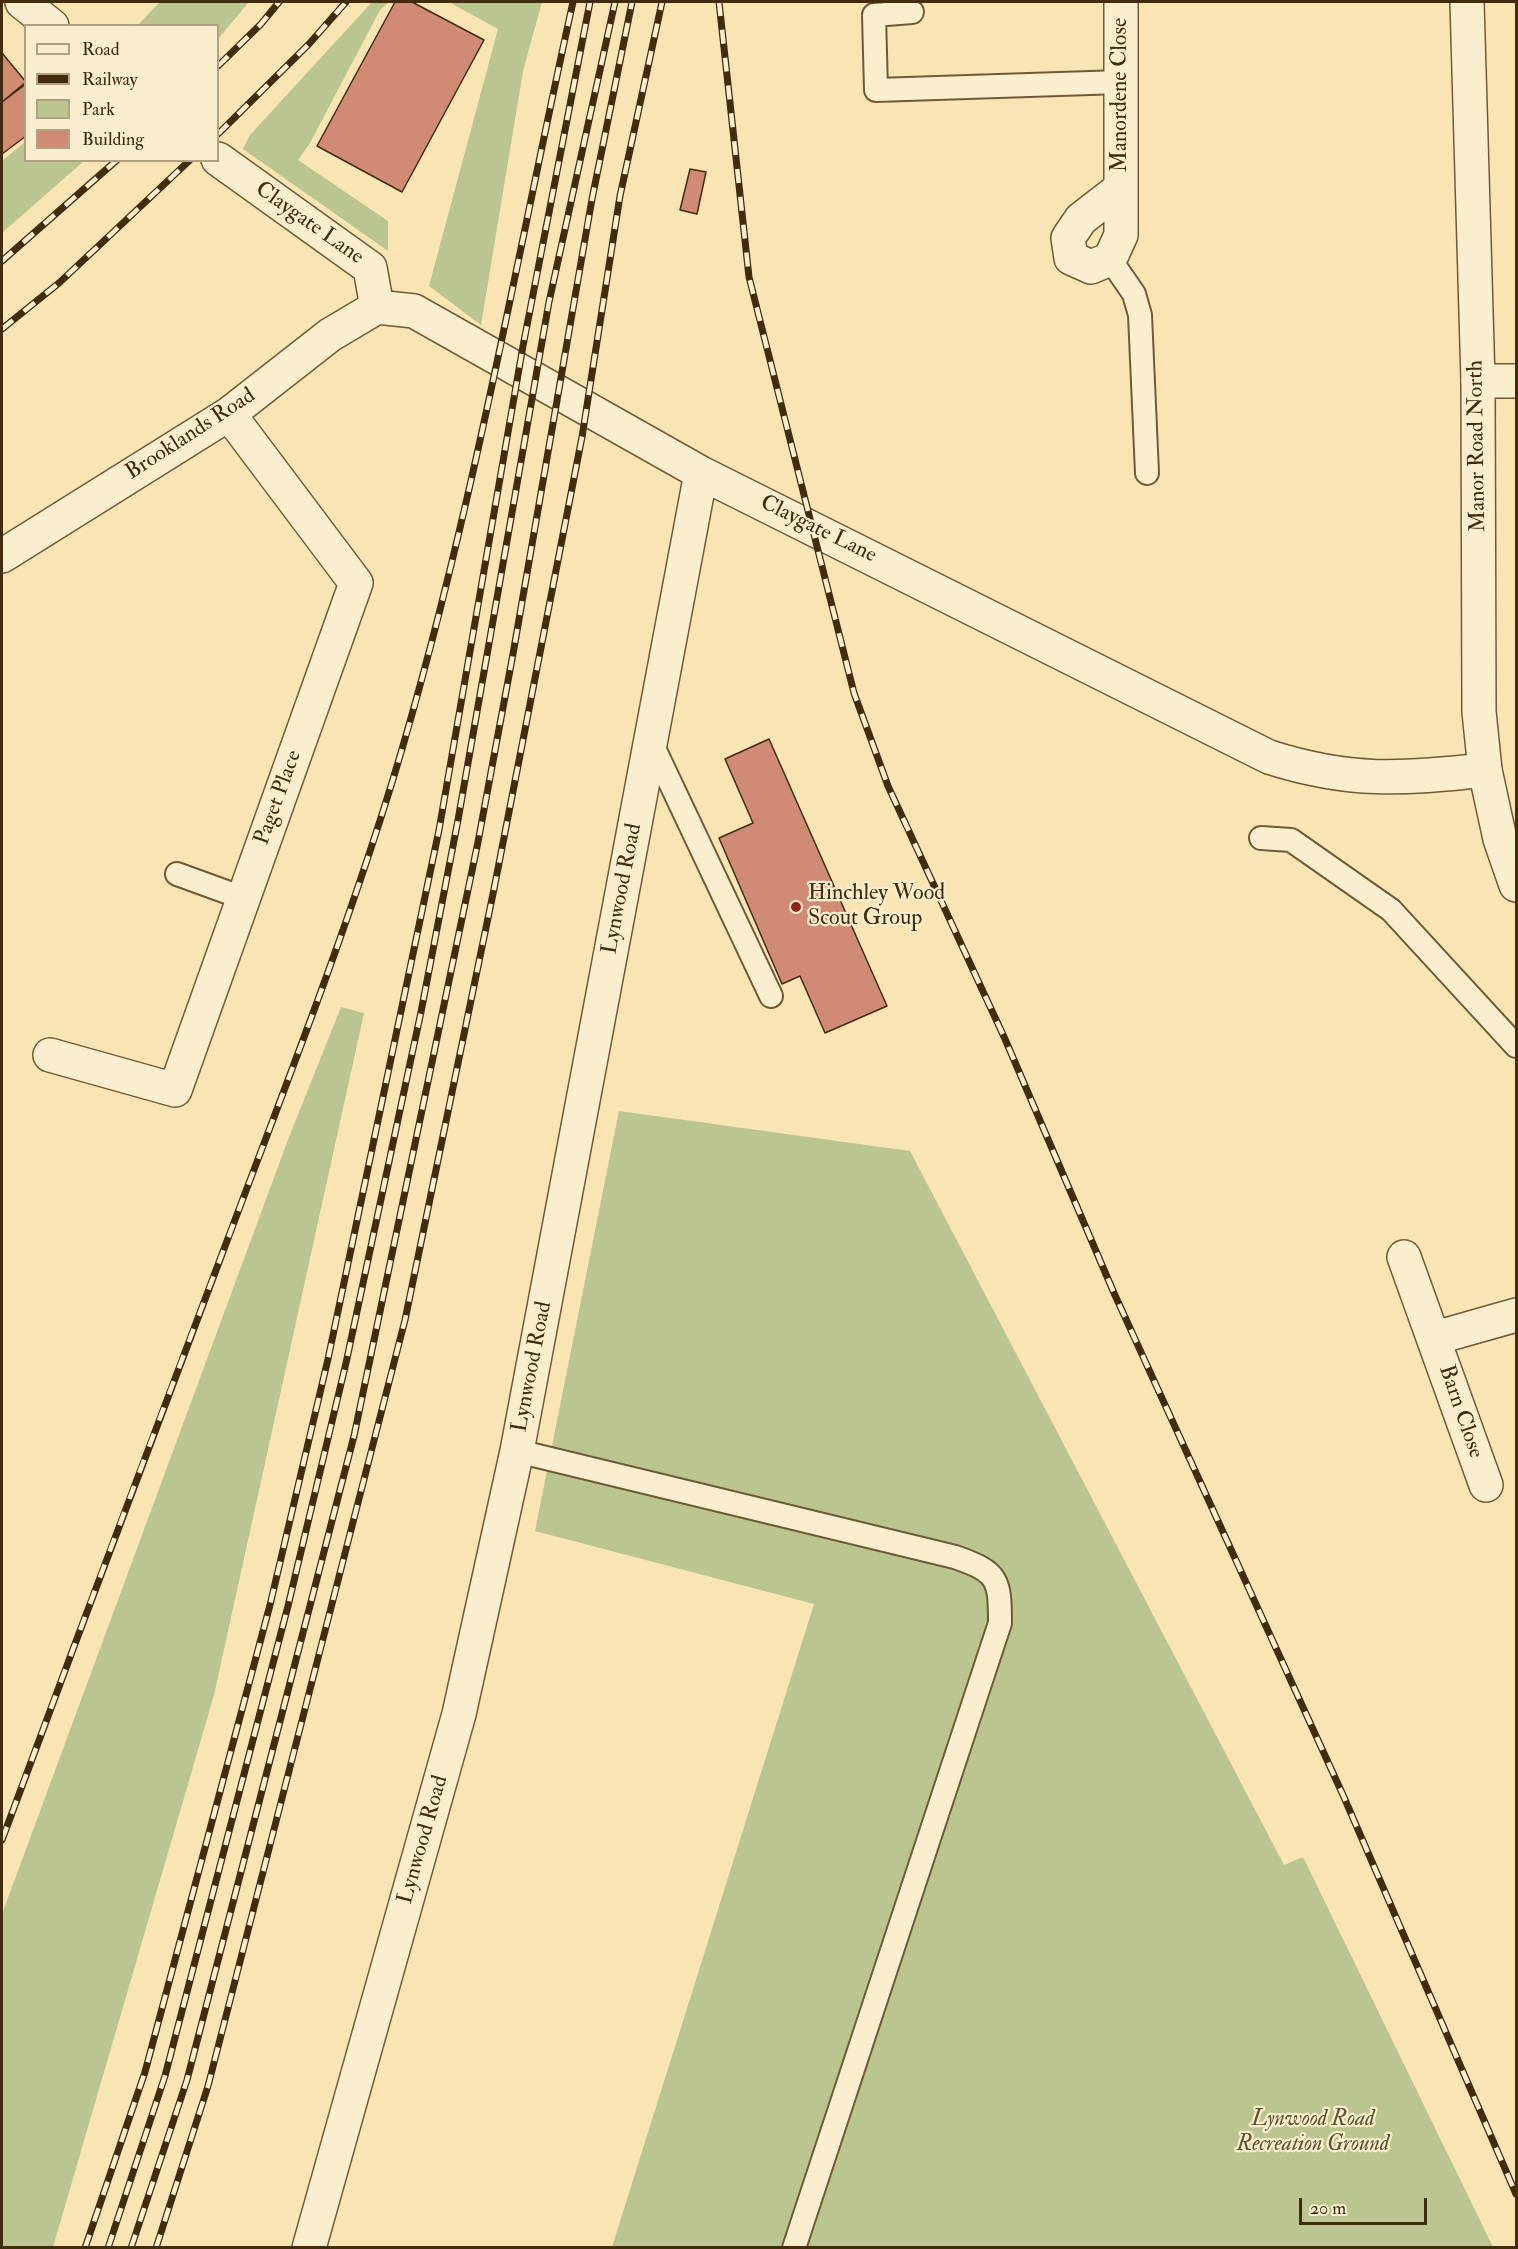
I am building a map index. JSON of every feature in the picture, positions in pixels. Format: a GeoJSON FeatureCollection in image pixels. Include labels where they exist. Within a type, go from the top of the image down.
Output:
{"type":"FeatureCollection","features":[{"type":"Feature","properties":{"kind":"street"},"geometry":{"type":"LineString","coordinates":[[22,2],[50,24]]}},
{"type":"Feature","properties":{"kind":"street","name":"Manordene Close"},"geometry":{"type":"LineString","coordinates":[[1121,2],[1121,188],[1120,235],[1110,259],[1091,267],[1071,258],[1068,238],[1081,219],[1121,188]]}},
{"type":"Feature","properties":{"kind":"street","name":"Manor Road North"},"geometry":{"type":"LineString","coordinates":[[1467,2],[1478,381],[1480,547],[1477,639],[1485,770],[1511,851],[1516,885]]}},
{"type":"Feature","properties":{"kind":"street","name":"Claygate Lane"},"geometry":{"type":"LineString","coordinates":[[219,160],[370,268],[377,307],[414,311],[701,473],[1269,757],[1310,770],[1371,779],[1485,770]]}},
{"type":"Feature","properties":{"kind":"street","name":"Brooklands Road"},"geometry":{"type":"LineString","coordinates":[[2,556],[229,414],[330,335],[377,307]]}},
{"type":"Feature","properties":{"kind":"street"},"geometry":{"type":"LineString","coordinates":[[1478,381],[1516,381]]}},
{"type":"Feature","properties":{"kind":"street","name":"Paget Place"},"geometry":{"type":"LineString","coordinates":[[50,1055],[175,1090],[356,583],[229,414]]}},
{"type":"Feature","properties":{"kind":"street","name":"Lynwood Road"},"geometry":{"type":"LineString","coordinates":[[309,2247],[459,1714],[517,1451],[701,473]]}},
{"type":"Feature","properties":{"kind":"street","name":"Barn Close"},"geometry":{"type":"LineString","coordinates":[[1404,1257],[1486,1485]]}},
{"type":"Feature","properties":{"kind":"street","name":"Barn Close"},"geometry":{"type":"LineString","coordinates":[[1435,1338],[1516,1315]]}},
{"type":"Feature","properties":{"kind":"lane"},"geometry":{"type":"LineString","coordinates":[[912,12],[874,15],[876,90],[1121,82]]}},
{"type":"Feature","properties":{"kind":"lane"},"geometry":{"type":"LineString","coordinates":[[1110,259],[1134,294],[1140,315],[1147,473]]}},
{"type":"Feature","properties":{"kind":"lane"},"geometry":{"type":"LineString","coordinates":[[651,742],[771,996]]}},
{"type":"Feature","properties":{"kind":"lane"},"geometry":{"type":"LineString","coordinates":[[1261,838],[1292,840],[1391,910],[1516,1046]]}},
{"type":"Feature","properties":{"kind":"lane"},"geometry":{"type":"LineString","coordinates":[[177,874],[243,898]]}},
{"type":"Feature","properties":{"kind":"lane"},"geometry":{"type":"LineString","coordinates":[[517,1451],[955,1557],[983,1567],[1000,1587],[1000,1623],[794,2247]]}},
{"type":"Feature","properties":{"kind":"green space"},"geometry":{"type":"Polygon","coordinates":[[[160,2],[249,2],[219,38],[219,24],[139,24],[160,2]]]}},
{"type":"Feature","properties":{"kind":"green space"},"geometry":{"type":"Polygon","coordinates":[[[372,2],[389,2],[380,10],[310,143],[298,160],[388,221],[388,251],[243,149],[250,135],[372,2]]]}},
{"type":"Feature","properties":{"kind":"green space"},"geometry":{"type":"Polygon","coordinates":[[[449,2],[542,2],[523,71],[481,325],[429,286],[498,29],[449,2]]]}},
{"type":"Feature","properties":{"kind":"green space"},"geometry":{"type":"Polygon","coordinates":[[[24,143],[24,162],[83,162],[2,233],[2,161],[24,143]]]}},
{"type":"Feature","properties":{"kind":"green space"},"geometry":{"type":"Polygon","coordinates":[[[341,1007],[364,1013],[214,1695],[53,2247],[2,2247],[2,1914],[289,1137],[341,1007]]]}},
{"type":"Feature","properties":{"kind":"green space","name":"Lynwood Road Recreation Ground"},"geometry":{"type":"Polygon","coordinates":[[[619,1111],[910,1151],[1284,1865],[1303,1857],[1493,2247],[612,2247],[814,1604],[535,1531],[619,1111]]]}},
{"type":"Feature","properties":{"kind":"building"},"geometry":{"type":"Polygon","coordinates":[[[395,2],[412,2],[484,40],[402,192],[317,146],[395,2]]]}},
{"type":"Feature","properties":{"kind":"building"},"geometry":{"type":"Polygon","coordinates":[[[2,53],[24,80],[24,84],[2,102],[2,53]]]}},
{"type":"Feature","properties":{"kind":"building"},"geometry":{"type":"Polygon","coordinates":[[[24,86],[24,138],[2,154],[2,102],[24,86]]]}},
{"type":"Feature","properties":{"kind":"building"},"geometry":{"type":"Polygon","coordinates":[[[690,169],[706,172],[697,214],[680,210],[690,169]]]}},
{"type":"Feature","properties":{"kind":"building","name":"Hinchley Wood Scout Group"},"geometry":{"type":"Polygon","coordinates":[[[769,739],[887,1006],[825,1033],[800,976],[782,984],[719,838],[753,823],[725,759],[769,739]]]}},
{"type":"Feature","properties":{"kind":"railway"},"geometry":{"type":"LineString","coordinates":[[219,65],[261,24],[279,2]]}},
{"type":"Feature","properties":{"kind":"railway"},"geometry":{"type":"LineString","coordinates":[[219,133],[309,44],[346,2]]}},
{"type":"Feature","properties":{"kind":"railway"},"geometry":{"type":"LineString","coordinates":[[2,1840],[314,1010],[356,893],[394,776],[421,680],[469,488],[573,2]]}},
{"type":"Feature","properties":{"kind":"railway"},"geometry":{"type":"LineString","coordinates":[[85,2248],[145,2072],[270,1605],[328,1359],[439,830],[523,346],[590,2]]}},
{"type":"Feature","properties":{"kind":"railway"},"geometry":{"type":"LineString","coordinates":[[108,2248],[165,2076],[288,1606],[346,1363],[421,1012],[458,820],[549,302],[615,2]]}},
{"type":"Feature","properties":{"kind":"railway"},"geometry":{"type":"LineString","coordinates":[[131,2248],[187,2080],[354,1436],[478,842],[592,199],[632,2]]}},
{"type":"Feature","properties":{"kind":"railway"},"geometry":{"type":"LineString","coordinates":[[156,2248],[208,2086],[405,1320],[494,889],[582,437],[620,196],[662,2]]}},
{"type":"Feature","properties":{"kind":"railway"},"geometry":{"type":"LineString","coordinates":[[719,2],[749,277],[854,693],[888,786],[1005,1039],[1114,1293],[1343,1795],[1516,2194]]}},
{"type":"Feature","properties":{"kind":"railway"},"geometry":{"type":"LineString","coordinates":[[2,261],[115,162]]}},
{"type":"Feature","properties":{"kind":"railway"},"geometry":{"type":"LineString","coordinates":[[2,329],[59,283],[188,162]]}},
{"type":"Feature","properties":{"kind":"place","name":"Hinchley Wood Scout Group"},"geometry":{"type":"Point","coordinates":[796,907]}}]}
